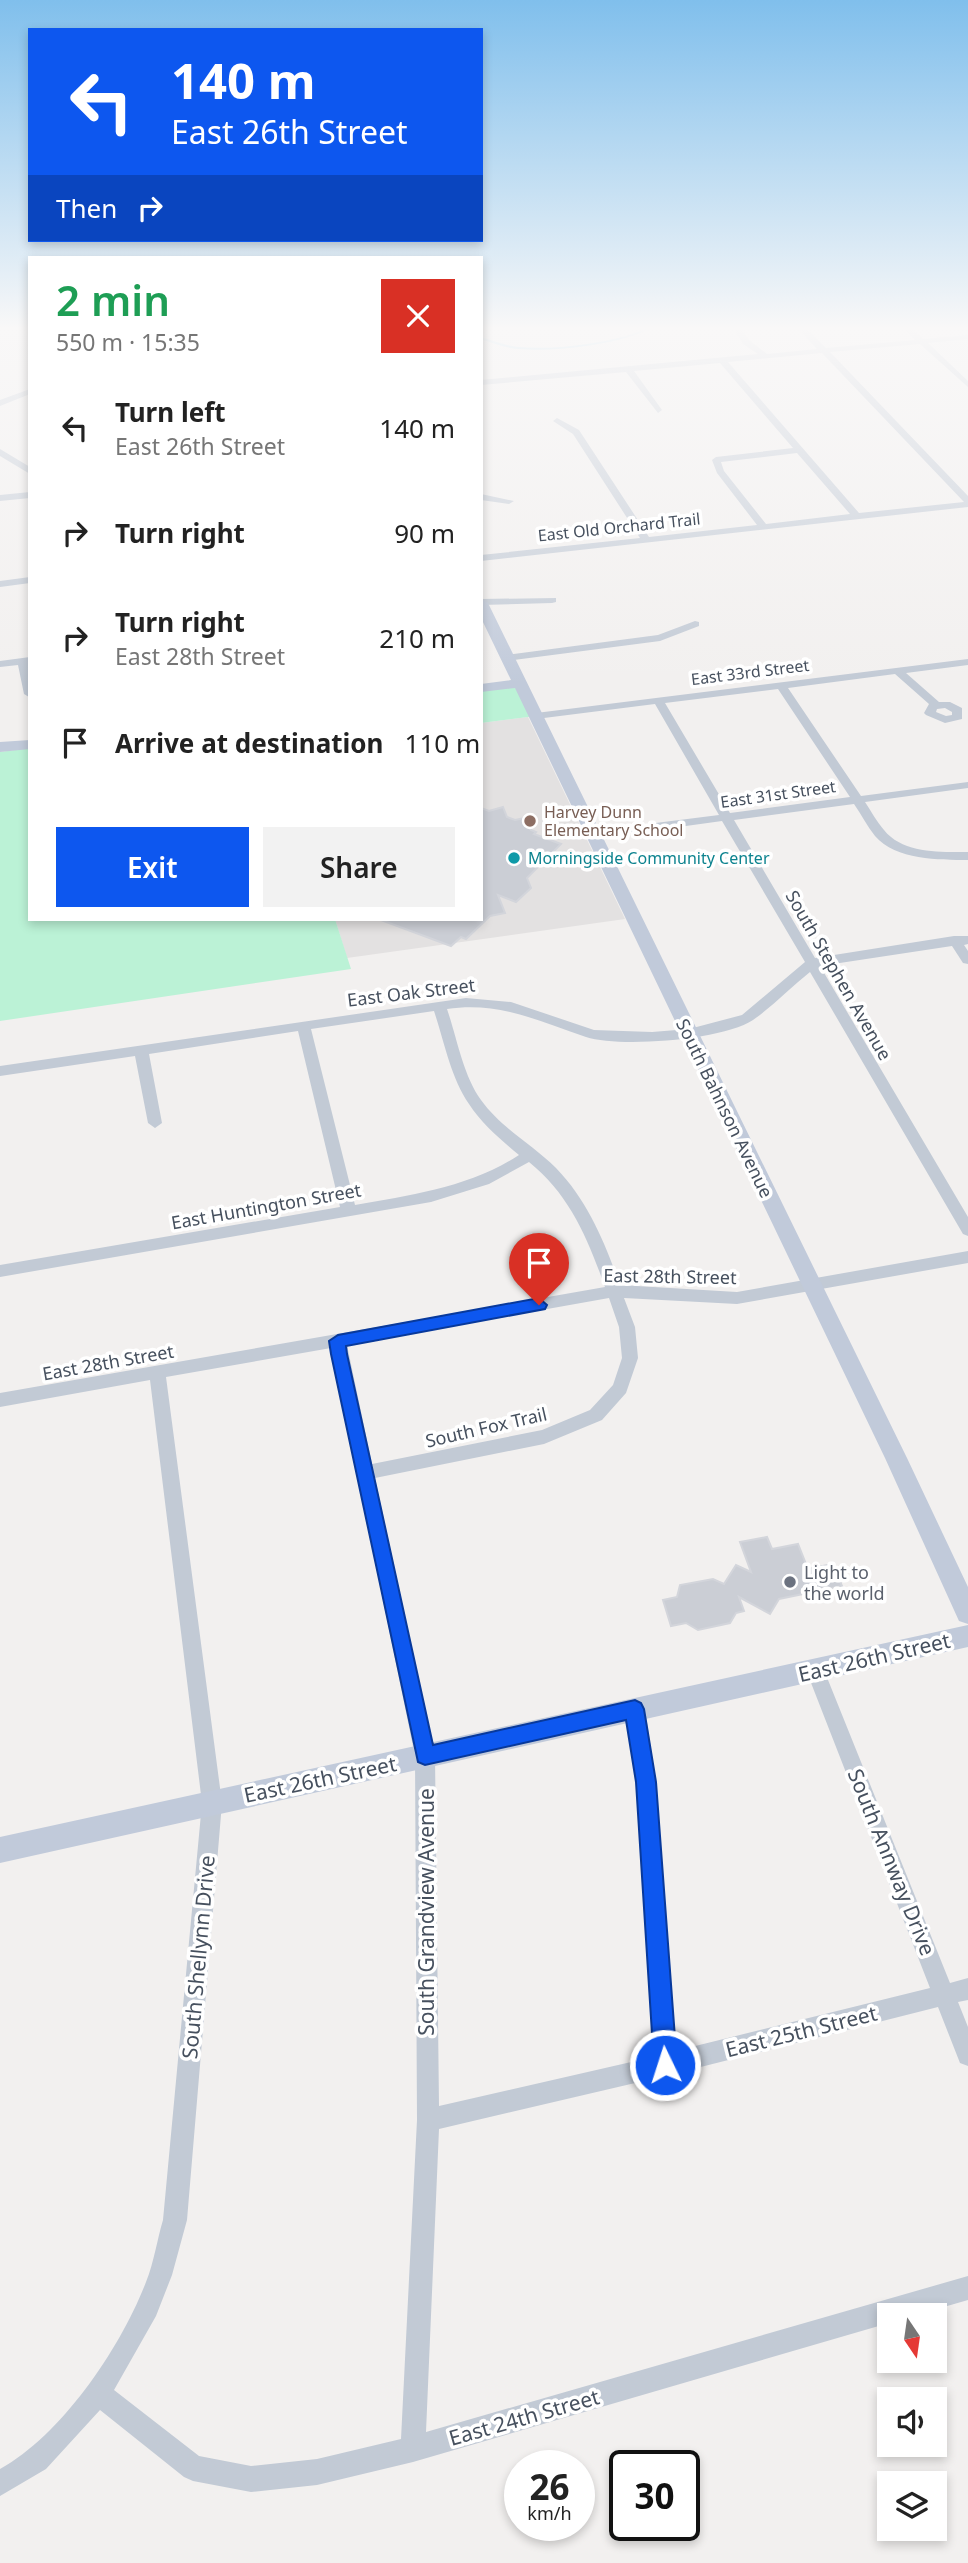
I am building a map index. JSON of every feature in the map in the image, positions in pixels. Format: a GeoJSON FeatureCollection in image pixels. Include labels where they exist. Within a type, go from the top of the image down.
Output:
{"type":"FeatureCollection","features":[{"type":"Feature","properties":{"kind":"street"},"geometry":{"type":"LineString","coordinates":[[585,446],[646,540]]}},
{"type":"Feature","properties":{"kind":"street"},"geometry":{"type":"LineString","coordinates":[[794,446],[856,516]]}},
{"type":"Feature","properties":{"kind":"street"},"geometry":{"type":"LineString","coordinates":[[914,446],[968,502]]}},
{"type":"Feature","properties":{"kind":"street"},"geometry":{"type":"LineString","coordinates":[[764,527],[720,471],[716,460],[798,450]]}},
{"type":"Feature","properties":{"kind":"street"},"geometry":{"type":"LineString","coordinates":[[0,452],[28,470]]}},
{"type":"Feature","properties":{"kind":"street"},"geometry":{"type":"LineString","coordinates":[[0,498],[28,495]]}},
{"type":"Feature","properties":{"kind":"street"},"geometry":{"type":"LineString","coordinates":[[483,497],[509,502]]}},
{"type":"Feature","properties":{"kind":"street","name":"East Old Orchard Trail"},"geometry":{"type":"LineString","coordinates":[[483,558],[968,502]]}},
{"type":"Feature","properties":{"kind":"street"},"geometry":{"type":"LineString","coordinates":[[0,584],[28,580]]}},
{"type":"Feature","properties":{"kind":"street"},"geometry":{"type":"LineString","coordinates":[[483,602],[552,600]]}},
{"type":"Feature","properties":{"kind":"street","name":"South Bahnson Avenue"},"geometry":{"type":"LineString","coordinates":[[483,606],[811,1286],[897,1458],[968,1613]]}},
{"type":"Feature","properties":{"kind":"street"},"geometry":{"type":"LineString","coordinates":[[508,658],[642,641],[695,624]]}},
{"type":"Feature","properties":{"kind":"street"},"geometry":{"type":"LineString","coordinates":[[0,664],[27,661]]}},
{"type":"Feature","properties":{"kind":"street","name":"East 33rd Street"},"geometry":{"type":"LineString","coordinates":[[536,716],[968,662]]}},
{"type":"Feature","properties":{"kind":"street"},"geometry":{"type":"LineString","coordinates":[[898,671],[936,705]]}},
{"type":"Feature","properties":{"kind":"street"},"geometry":{"type":"LineString","coordinates":[[483,688],[519,683]]}},
{"type":"Feature","properties":{"kind":"street"},"geometry":{"type":"LineString","coordinates":[[781,686],[874,828],[891,844],[928,855],[968,856]]}},
{"type":"Feature","properties":{"kind":"street","name":"South Stephen Avenue"},"geometry":{"type":"LineString","coordinates":[[658,701],[968,1230]]}},
{"type":"Feature","properties":{"kind":"street"},"geometry":{"type":"LineString","coordinates":[[0,747],[28,744]]}},
{"type":"Feature","properties":{"kind":"street","name":"East 31st Street"},"geometry":{"type":"LineString","coordinates":[[592,835],[968,785]]}},
{"type":"Feature","properties":{"kind":"street"},"geometry":{"type":"LineString","coordinates":[[812,962],[961,940],[968,960]]}},
{"type":"Feature","properties":{"kind":"street","name":"East Oak Street"},"geometry":{"type":"LineString","coordinates":[[0,1071],[467,1002],[496,1003],[609,1037],[652,1037],[689,1033],[747,1018],[812,962]]}},
{"type":"Feature","properties":{"kind":"street","name":"South Fox Trail"},"geometry":{"type":"LineString","coordinates":[[364,1473],[544,1437],[596,1415],[620,1388],[630,1358],[627,1327],[584,1216],[551,1172],[501,1132],[474,1101],[463,1078],[439,1006]]}},
{"type":"Feature","properties":{"kind":"street"},"geometry":{"type":"LineString","coordinates":[[303,1026],[349,1211]]}},
{"type":"Feature","properties":{"kind":"street"},"geometry":{"type":"LineString","coordinates":[[141,1050],[155,1123]]}},
{"type":"Feature","properties":{"kind":"street","name":"East Huntington Street"},"geometry":{"type":"LineString","coordinates":[[0,1271],[431,1197],[469,1187],[506,1172],[531,1154]]}},
{"type":"Feature","properties":{"kind":"street","name":"East 28th Street"},"geometry":{"type":"LineString","coordinates":[[0,1400],[615,1291],[737,1298],[968,1257]]}},
{"type":"Feature","properties":{"kind":"street","name":"South Grandview Avenue"},"geometry":{"type":"LineString","coordinates":[[338,1341],[425,1756],[428,2120],[413,2449]]}},
{"type":"Feature","properties":{"kind":"street","name":"South Shellynn Drive"},"geometry":{"type":"LineString","coordinates":[[0,2483],[34,2462],[69,2428],[97,2392],[131,2337],[158,2282],[175,2220],[212,1803],[158,1373]]}},
{"type":"Feature","properties":{"kind":"street","name":"East 26th Street"},"geometry":{"type":"LineString","coordinates":[[0,1850],[968,1636]]}},
{"type":"Feature","properties":{"kind":"street","name":"South Annway Drive"},"geometry":{"type":"LineString","coordinates":[[815,1670],[968,2055]]}},
{"type":"Feature","properties":{"kind":"street"},"geometry":{"type":"LineString","coordinates":[[635,1709],[646,1782],[665,2065]]}},
{"type":"Feature","properties":{"kind":"street","name":"East 25th Street"},"geometry":{"type":"LineString","coordinates":[[428,2120],[665,2065],[968,1989]]}},
{"type":"Feature","properties":{"kind":"street","name":"East 24th Street"},"geometry":{"type":"LineString","coordinates":[[97,2392],[193,2468],[251,2479],[317,2472],[413,2449],[968,2288]]}},
{"type":"Feature","properties":{"kind":"shaded area","name":"Harvey Dunn Elementary School"},"geometry":{"type":"Polygon","coordinates":[[[528,717],[625,919],[347,958],[336,921],[483,921],[483,723],[528,717]]]}},
{"type":"Feature","properties":{"kind":"green space"},"geometry":{"type":"Polygon","coordinates":[[[519,683],[536,716],[483,723],[483,688],[519,683]]]}},
{"type":"Feature","properties":{"kind":"green space"},"geometry":{"type":"Polygon","coordinates":[[[28,748],[28,921],[336,921],[351,969],[0,1021],[0,752],[28,748]]]}},
{"type":"Feature","properties":{"kind":"building","name":"Morningside Community Center"},"geometry":{"type":"Polygon","coordinates":[[[503,807],[507,817],[515,820],[525,818],[531,830],[536,832],[534,834],[561,844],[527,878],[531,888],[516,902],[498,895],[505,913],[490,916],[466,939],[461,937],[451,946],[384,921],[483,921],[483,809],[489,811],[503,807]]]}},
{"type":"Feature","properties":{"kind":"building","name":"Light to the world"},"geometry":{"type":"Polygon","coordinates":[[[767,1537],[772,1549],[798,1544],[808,1569],[833,1564],[842,1586],[779,1599],[770,1614],[739,1597],[744,1611],[736,1613],[730,1623],[698,1630],[686,1623],[671,1626],[663,1600],[677,1597],[680,1585],[713,1579],[724,1584],[736,1565],[751,1572],[740,1542],[767,1537]]]}},
{"type":"Feature","properties":{"kind":"place","name":"Harvey Dunn Elementary School"},"geometry":{"type":"Point","coordinates":[530,821]}},
{"type":"Feature","properties":{"kind":"place","name":"Morningside Community Center"},"geometry":{"type":"Point","coordinates":[514,858]}},
{"type":"Feature","properties":{"kind":"place","name":"Light to the world"},"geometry":{"type":"Point","coordinates":[790,1582]}},
{"type":"Feature","properties":{"kind":"route"},"geometry":{"type":"LineString","coordinates":[[539,1305],[338,1341],[339,1354],[425,1756],[635,1709],[646,1782],[665,2065]]}}]}
